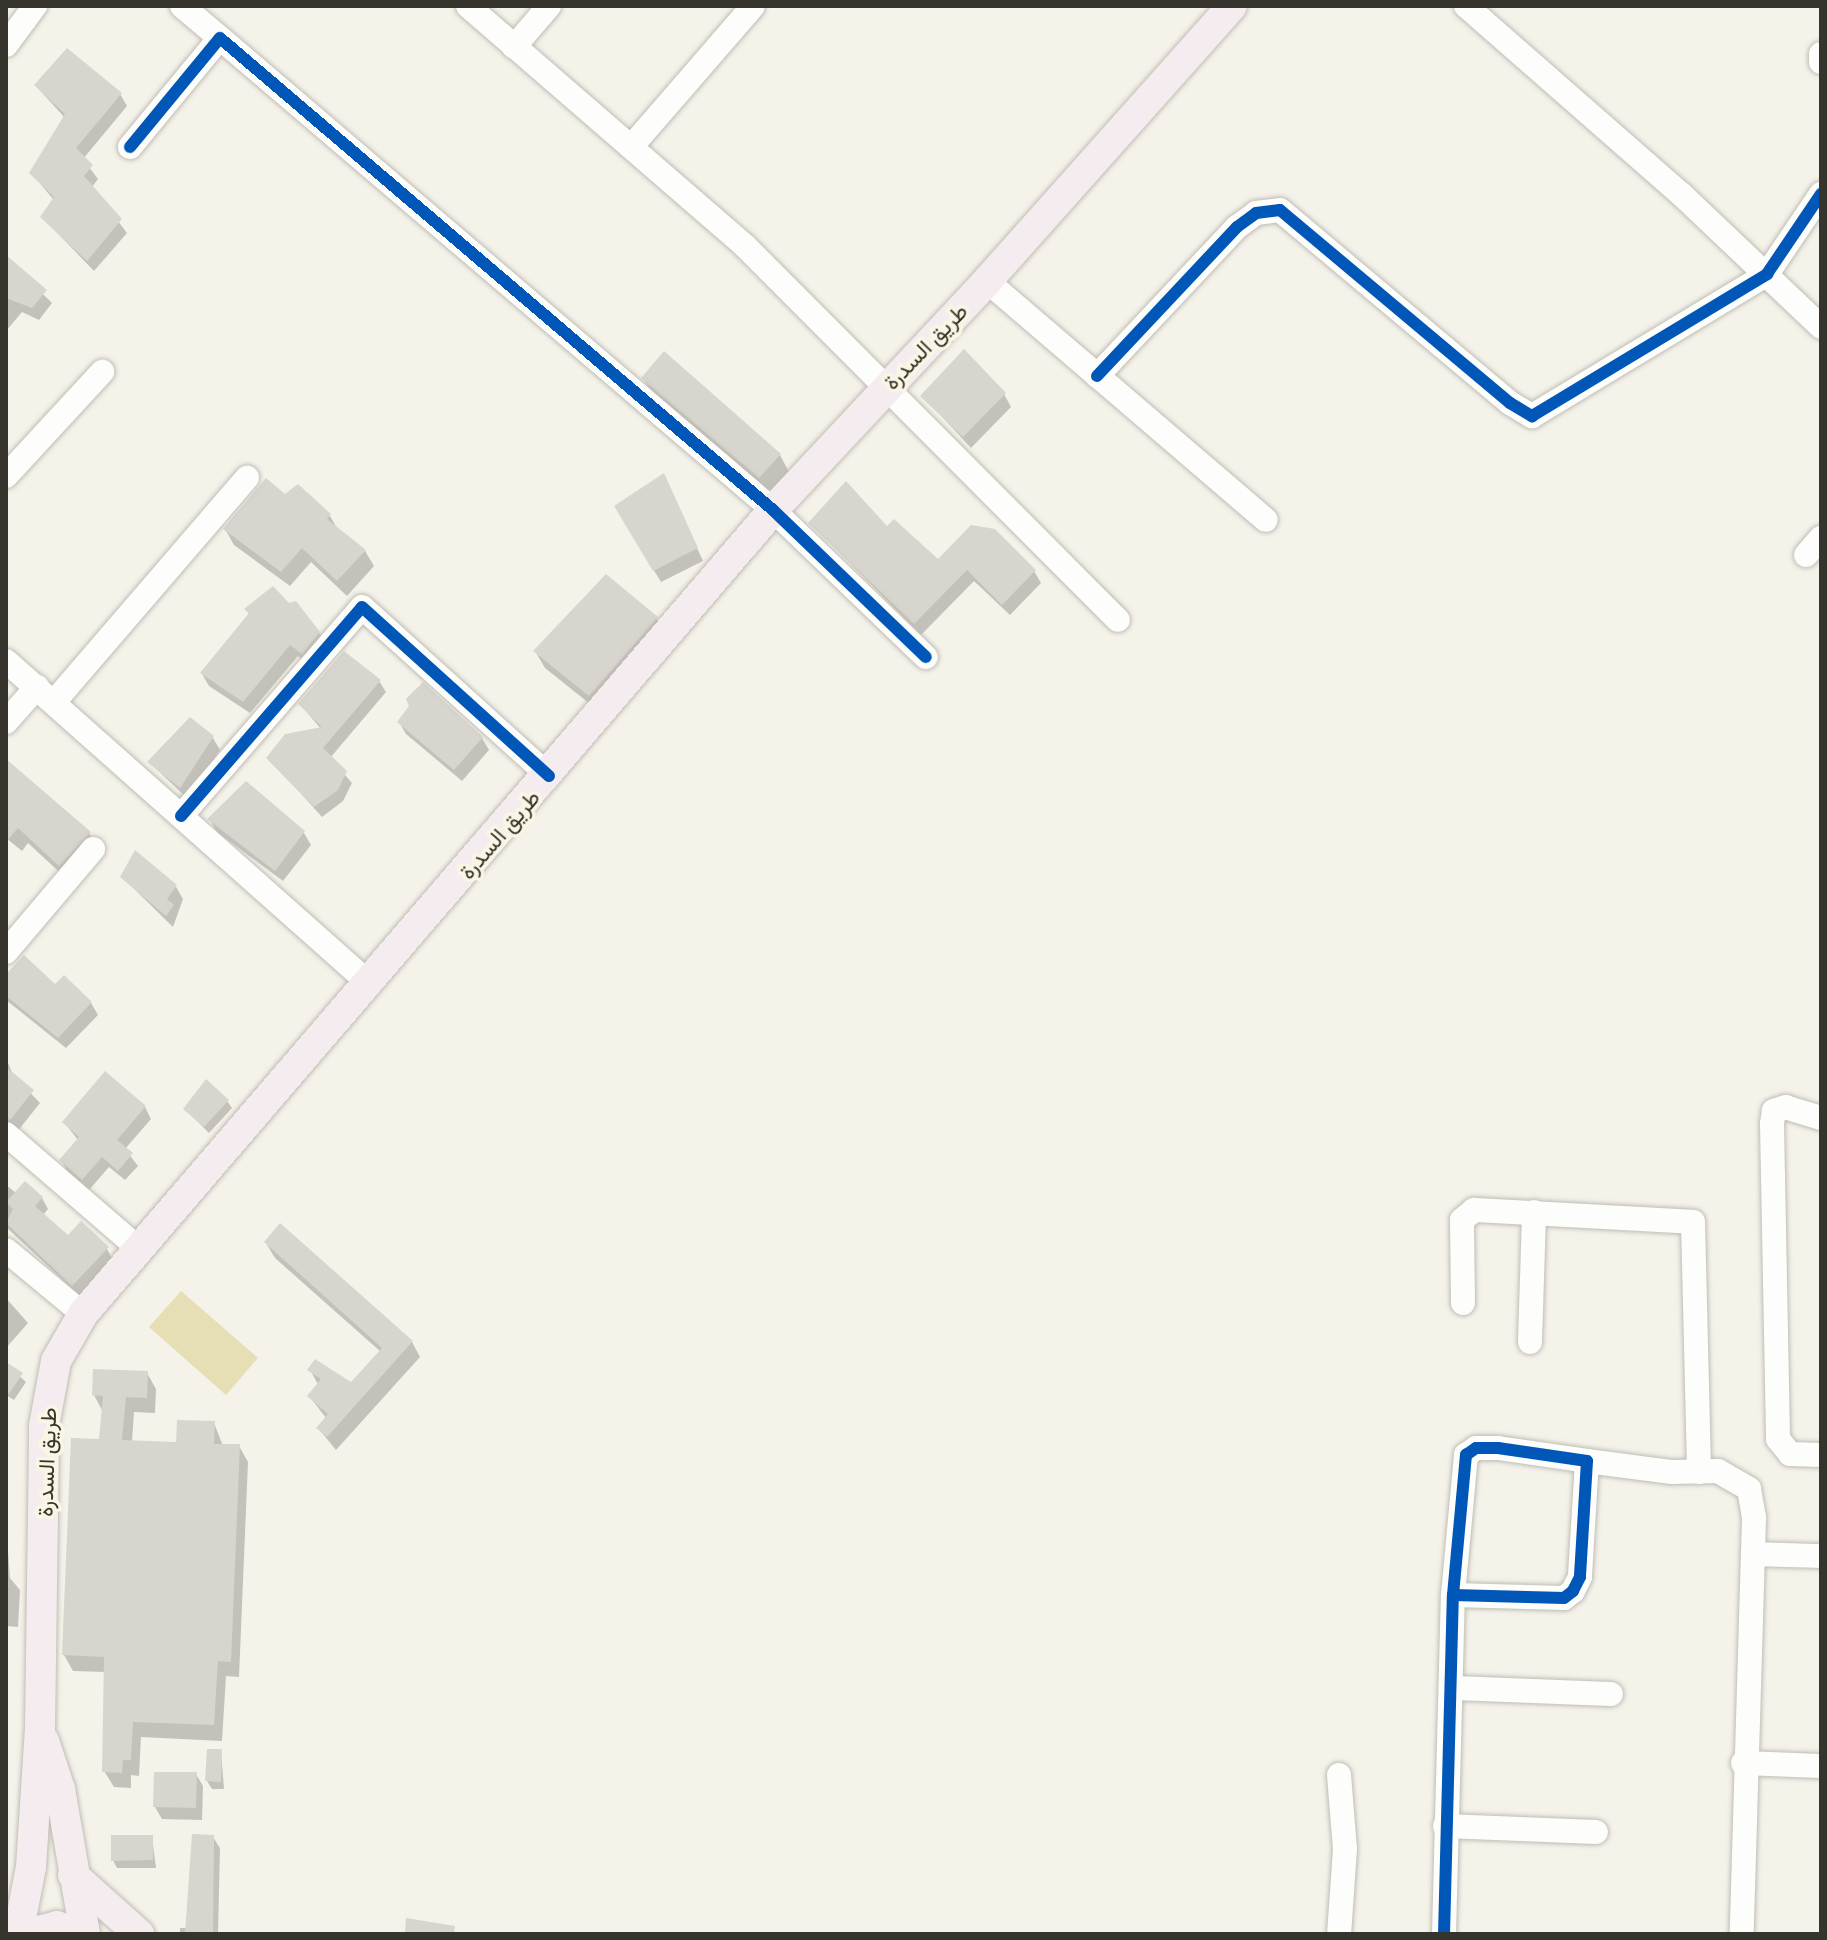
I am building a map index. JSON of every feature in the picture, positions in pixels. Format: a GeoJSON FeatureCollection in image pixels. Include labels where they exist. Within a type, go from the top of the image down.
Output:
{"type":"FeatureCollection","features":[{"type":"Feature","properties":{"kind":"main road","name":"طريق السدرة"},"geometry":{"type":"LineString","coordinates":[[18,1934],[31,1867],[40,1728],[44,1426],[56,1361],[83,1314],[549,776],[773,510],[987,281],[1219,11]]}},
{"type":"Feature","properties":{"kind":"main road"},"geometry":{"type":"LineString","coordinates":[[40,1728],[60,1789],[85,1934]]}},
{"type":"Feature","properties":{"kind":"main road"},"geometry":{"type":"LineString","coordinates":[[73,1875],[139,1934]]}},
{"type":"Feature","properties":{"kind":"main road"},"geometry":{"type":"LineString","coordinates":[[26,1934],[57,1926],[79,1934]]}},
{"type":"Feature","properties":{"kind":"street"},"geometry":{"type":"LineString","coordinates":[[6,45],[35,6]]}},
{"type":"Feature","properties":{"kind":"street"},"geometry":{"type":"LineString","coordinates":[[182,6],[773,510],[926,657]]}},
{"type":"Feature","properties":{"kind":"street"},"geometry":{"type":"LineString","coordinates":[[468,6],[745,246],[1118,620]]}},
{"type":"Feature","properties":{"kind":"street"},"geometry":{"type":"LineString","coordinates":[[514,47],[549,6]]}},
{"type":"Feature","properties":{"kind":"street"},"geometry":{"type":"LineString","coordinates":[[631,147],[753,6]]}},
{"type":"Feature","properties":{"kind":"street"},"geometry":{"type":"LineString","coordinates":[[1466,6],[1767,274],[1821,327]]}},
{"type":"Feature","properties":{"kind":"street"},"geometry":{"type":"LineString","coordinates":[[130,147],[220,38]]}},
{"type":"Feature","properties":{"kind":"street"},"geometry":{"type":"LineString","coordinates":[[1821,54],[1821,62]]}},
{"type":"Feature","properties":{"kind":"street"},"geometry":{"type":"LineString","coordinates":[[1097,376],[1256,213],[1280,210],[1510,403],[1532,416],[1767,274],[1821,194]]}},
{"type":"Feature","properties":{"kind":"street"},"geometry":{"type":"LineString","coordinates":[[987,281],[1266,520]]}},
{"type":"Feature","properties":{"kind":"street"},"geometry":{"type":"LineString","coordinates":[[6,476],[102,372]]}},
{"type":"Feature","properties":{"kind":"street"},"geometry":{"type":"LineString","coordinates":[[6,722],[46,695],[247,478]]}},
{"type":"Feature","properties":{"kind":"street"},"geometry":{"type":"LineString","coordinates":[[181,816],[362,607],[549,776]]}},
{"type":"Feature","properties":{"kind":"street"},"geometry":{"type":"LineString","coordinates":[[6,661],[368,982]]}},
{"type":"Feature","properties":{"kind":"street"},"geometry":{"type":"LineString","coordinates":[[6,952],[93,849]]}},
{"type":"Feature","properties":{"kind":"street"},"geometry":{"type":"LineString","coordinates":[[1821,1118],[1786,1107],[1774,1111],[1772,1124],[1778,1439],[1790,1454],[1821,1455]]}},
{"type":"Feature","properties":{"kind":"street"},"geometry":{"type":"LineString","coordinates":[[6,1134],[139,1249]]}},
{"type":"Feature","properties":{"kind":"street"},"geometry":{"type":"LineString","coordinates":[[1530,1342],[1534,1212]]}},
{"type":"Feature","properties":{"kind":"street"},"geometry":{"type":"LineString","coordinates":[[1463,1303],[1466,1213],[1534,1212],[1693,1222],[1699,1472]]}},
{"type":"Feature","properties":{"kind":"street"},"geometry":{"type":"LineString","coordinates":[[6,1250],[83,1314]]}},
{"type":"Feature","properties":{"kind":"street"},"geometry":{"type":"LineString","coordinates":[[1444,1934],[1445,1826],[1454,1688],[1453,1595],[1463,1469],[1470,1450],[1498,1448],[1587,1461],[1699,1472],[1718,1471],[1749,1489],[1753,1554],[1743,1763],[1742,1934]]}},
{"type":"Feature","properties":{"kind":"street"},"geometry":{"type":"LineString","coordinates":[[1453,1595],[1564,1598],[1573,1591],[1580,1577],[1587,1461]]}},
{"type":"Feature","properties":{"kind":"street"},"geometry":{"type":"LineString","coordinates":[[1753,1554],[1821,1556]]}},
{"type":"Feature","properties":{"kind":"street"},"geometry":{"type":"LineString","coordinates":[[1454,1688],[1611,1694]]}},
{"type":"Feature","properties":{"kind":"street"},"geometry":{"type":"LineString","coordinates":[[1743,1763],[1821,1766]]}},
{"type":"Feature","properties":{"kind":"street"},"geometry":{"type":"LineString","coordinates":[[1339,1775],[1345,1849],[1339,1934]]}},
{"type":"Feature","properties":{"kind":"street"},"geometry":{"type":"LineString","coordinates":[[1445,1826],[1596,1832]]}},
{"type":"Feature","properties":{"kind":"shaded area"},"geometry":{"type":"Polygon","coordinates":[[[181,1291],[258,1358],[226,1395],[149,1327],[181,1291]]]}},
{"type":"Feature","properties":{"kind":"building"},"geometry":{"type":"Polygon","coordinates":[[[67,48],[122,93],[76,148],[93,165],[84,176],[122,219],[87,261],[40,217],[54,197],[29,173],[65,114],[34,85],[67,48]]]}},
{"type":"Feature","properties":{"kind":"building"},"geometry":{"type":"Polygon","coordinates":[[[6,255],[47,290],[32,308],[6,298],[6,255]]]}},
{"type":"Feature","properties":{"kind":"building"},"geometry":{"type":"Polygon","coordinates":[[[964,349],[1006,393],[963,437],[920,396],[964,349]]]}},
{"type":"Feature","properties":{"kind":"building"},"geometry":{"type":"Polygon","coordinates":[[[664,351],[781,454],[759,478],[641,378],[664,351]]]}},
{"type":"Feature","properties":{"kind":"building"},"geometry":{"type":"Polygon","coordinates":[[[664,473],[698,548],[653,571],[614,506],[664,473]]]}},
{"type":"Feature","properties":{"kind":"building"},"geometry":{"type":"Polygon","coordinates":[[[266,478],[285,494],[298,484],[331,514],[327,519],[366,550],[337,581],[302,548],[281,572],[223,529],[266,478]]]}},
{"type":"Feature","properties":{"kind":"building"},"geometry":{"type":"Polygon","coordinates":[[[846,481],[887,526],[894,519],[938,559],[971,525],[995,529],[1036,570],[1002,605],[967,570],[914,624],[808,523],[846,481]]]}},
{"type":"Feature","properties":{"kind":"building"},"geometry":{"type":"Polygon","coordinates":[[[606,574],[658,617],[589,696],[533,651],[606,574]]]}},
{"type":"Feature","properties":{"kind":"building"},"geometry":{"type":"Polygon","coordinates":[[[273,586],[289,603],[296,601],[320,632],[302,654],[290,645],[243,702],[200,673],[249,613],[244,609],[273,586]]]}},
{"type":"Feature","properties":{"kind":"building"},"geometry":{"type":"Polygon","coordinates":[[[344,651],[381,680],[323,748],[347,771],[338,790],[314,807],[266,758],[285,734],[322,727],[298,704],[344,651]]]}},
{"type":"Feature","properties":{"kind":"building"},"geometry":{"type":"Polygon","coordinates":[[[423,682],[483,737],[454,770],[397,722],[409,706],[406,699],[423,682]]]}},
{"type":"Feature","properties":{"kind":"building"},"geometry":{"type":"Polygon","coordinates":[[[190,717],[214,736],[180,788],[147,762],[190,717]]]}},
{"type":"Feature","properties":{"kind":"building"},"geometry":{"type":"Polygon","coordinates":[[[6,759],[91,832],[59,866],[18,828],[6,842],[6,759]]]}},
{"type":"Feature","properties":{"kind":"building"},"geometry":{"type":"Polygon","coordinates":[[[246,781],[305,831],[275,871],[207,819],[246,781]]]}},
{"type":"Feature","properties":{"kind":"building"},"geometry":{"type":"Polygon","coordinates":[[[135,850],[177,885],[167,899],[174,905],[166,916],[120,877],[135,850]]]}},
{"type":"Feature","properties":{"kind":"building"},"geometry":{"type":"Polygon","coordinates":[[[24,955],[55,984],[64,975],[92,1002],[58,1038],[6,996],[6,974],[24,955]]]}},
{"type":"Feature","properties":{"kind":"building"},"geometry":{"type":"Polygon","coordinates":[[[6,1067],[34,1090],[10,1120],[6,1119],[6,1067]]]}},
{"type":"Feature","properties":{"kind":"building"},"geometry":{"type":"Polygon","coordinates":[[[105,1071],[146,1106],[117,1140],[133,1153],[118,1171],[102,1157],[82,1180],[59,1160],[79,1137],[62,1122],[105,1071]]]}},
{"type":"Feature","properties":{"kind":"building"},"geometry":{"type":"Polygon","coordinates":[[[206,1079],[229,1100],[204,1127],[183,1109],[206,1079]]]}},
{"type":"Feature","properties":{"kind":"building"},"geometry":{"type":"Polygon","coordinates":[[[25,1181],[43,1197],[35,1206],[68,1235],[81,1221],[109,1247],[72,1286],[6,1223],[13,1209],[6,1202],[25,1181]]]}},
{"type":"Feature","properties":{"kind":"building"},"geometry":{"type":"Polygon","coordinates":[[[280,1223],[413,1341],[327,1437],[316,1428],[328,1414],[307,1396],[321,1379],[307,1370],[315,1359],[351,1382],[382,1348],[264,1242],[280,1223]]]}},
{"type":"Feature","properties":{"kind":"building"},"geometry":{"type":"Polygon","coordinates":[[[6,1362],[23,1373],[6,1398],[6,1362]]]}},
{"type":"Feature","properties":{"kind":"building"},"geometry":{"type":"Polygon","coordinates":[[[93,1369],[148,1371],[147,1398],[126,1397],[122,1440],[176,1442],[177,1420],[215,1421],[214,1444],[240,1444],[231,1662],[218,1661],[214,1725],[133,1722],[131,1760],[123,1760],[122,1773],[102,1772],[104,1657],[62,1655],[71,1438],[99,1439],[103,1396],[92,1395],[93,1369]]]}},
{"type":"Feature","properties":{"kind":"building"},"geometry":{"type":"Polygon","coordinates":[[[207,1749],[222,1749],[221,1782],[205,1781],[207,1749]]]}},
{"type":"Feature","properties":{"kind":"building"},"geometry":{"type":"Polygon","coordinates":[[[154,1772],[197,1772],[196,1808],[153,1807],[154,1772]]]}},
{"type":"Feature","properties":{"kind":"building"},"geometry":{"type":"Polygon","coordinates":[[[192,1834],[214,1835],[213,1934],[185,1934],[192,1834]]]}},
{"type":"Feature","properties":{"kind":"building"},"geometry":{"type":"Polygon","coordinates":[[[111,1835],[153,1835],[153,1860],[111,1861],[111,1835]]]}},
{"type":"Feature","properties":{"kind":"building"},"geometry":{"type":"Polygon","coordinates":[[[406,1918],[455,1926],[454,1934],[405,1934],[406,1918]]]}},
{"type":"Feature","properties":{"kind":"cycle path"},"geometry":{"type":"LineString","coordinates":[[130,147],[220,38],[773,510],[926,657]]}},
{"type":"Feature","properties":{"kind":"cycle path"},"geometry":{"type":"LineString","coordinates":[[1097,376],[1237,227],[1256,213],[1280,210],[1510,403],[1532,416],[1767,274],[1821,194]]}},
{"type":"Feature","properties":{"kind":"cycle path"},"geometry":{"type":"LineString","coordinates":[[181,816],[362,607],[549,776]]}},
{"type":"Feature","properties":{"kind":"cycle path"},"geometry":{"type":"LineString","coordinates":[[1444,1934],[1453,1595],[1466,1455],[1476,1448],[1498,1448],[1587,1461],[1580,1577],[1573,1591],[1564,1598],[1453,1595]]}}]}
